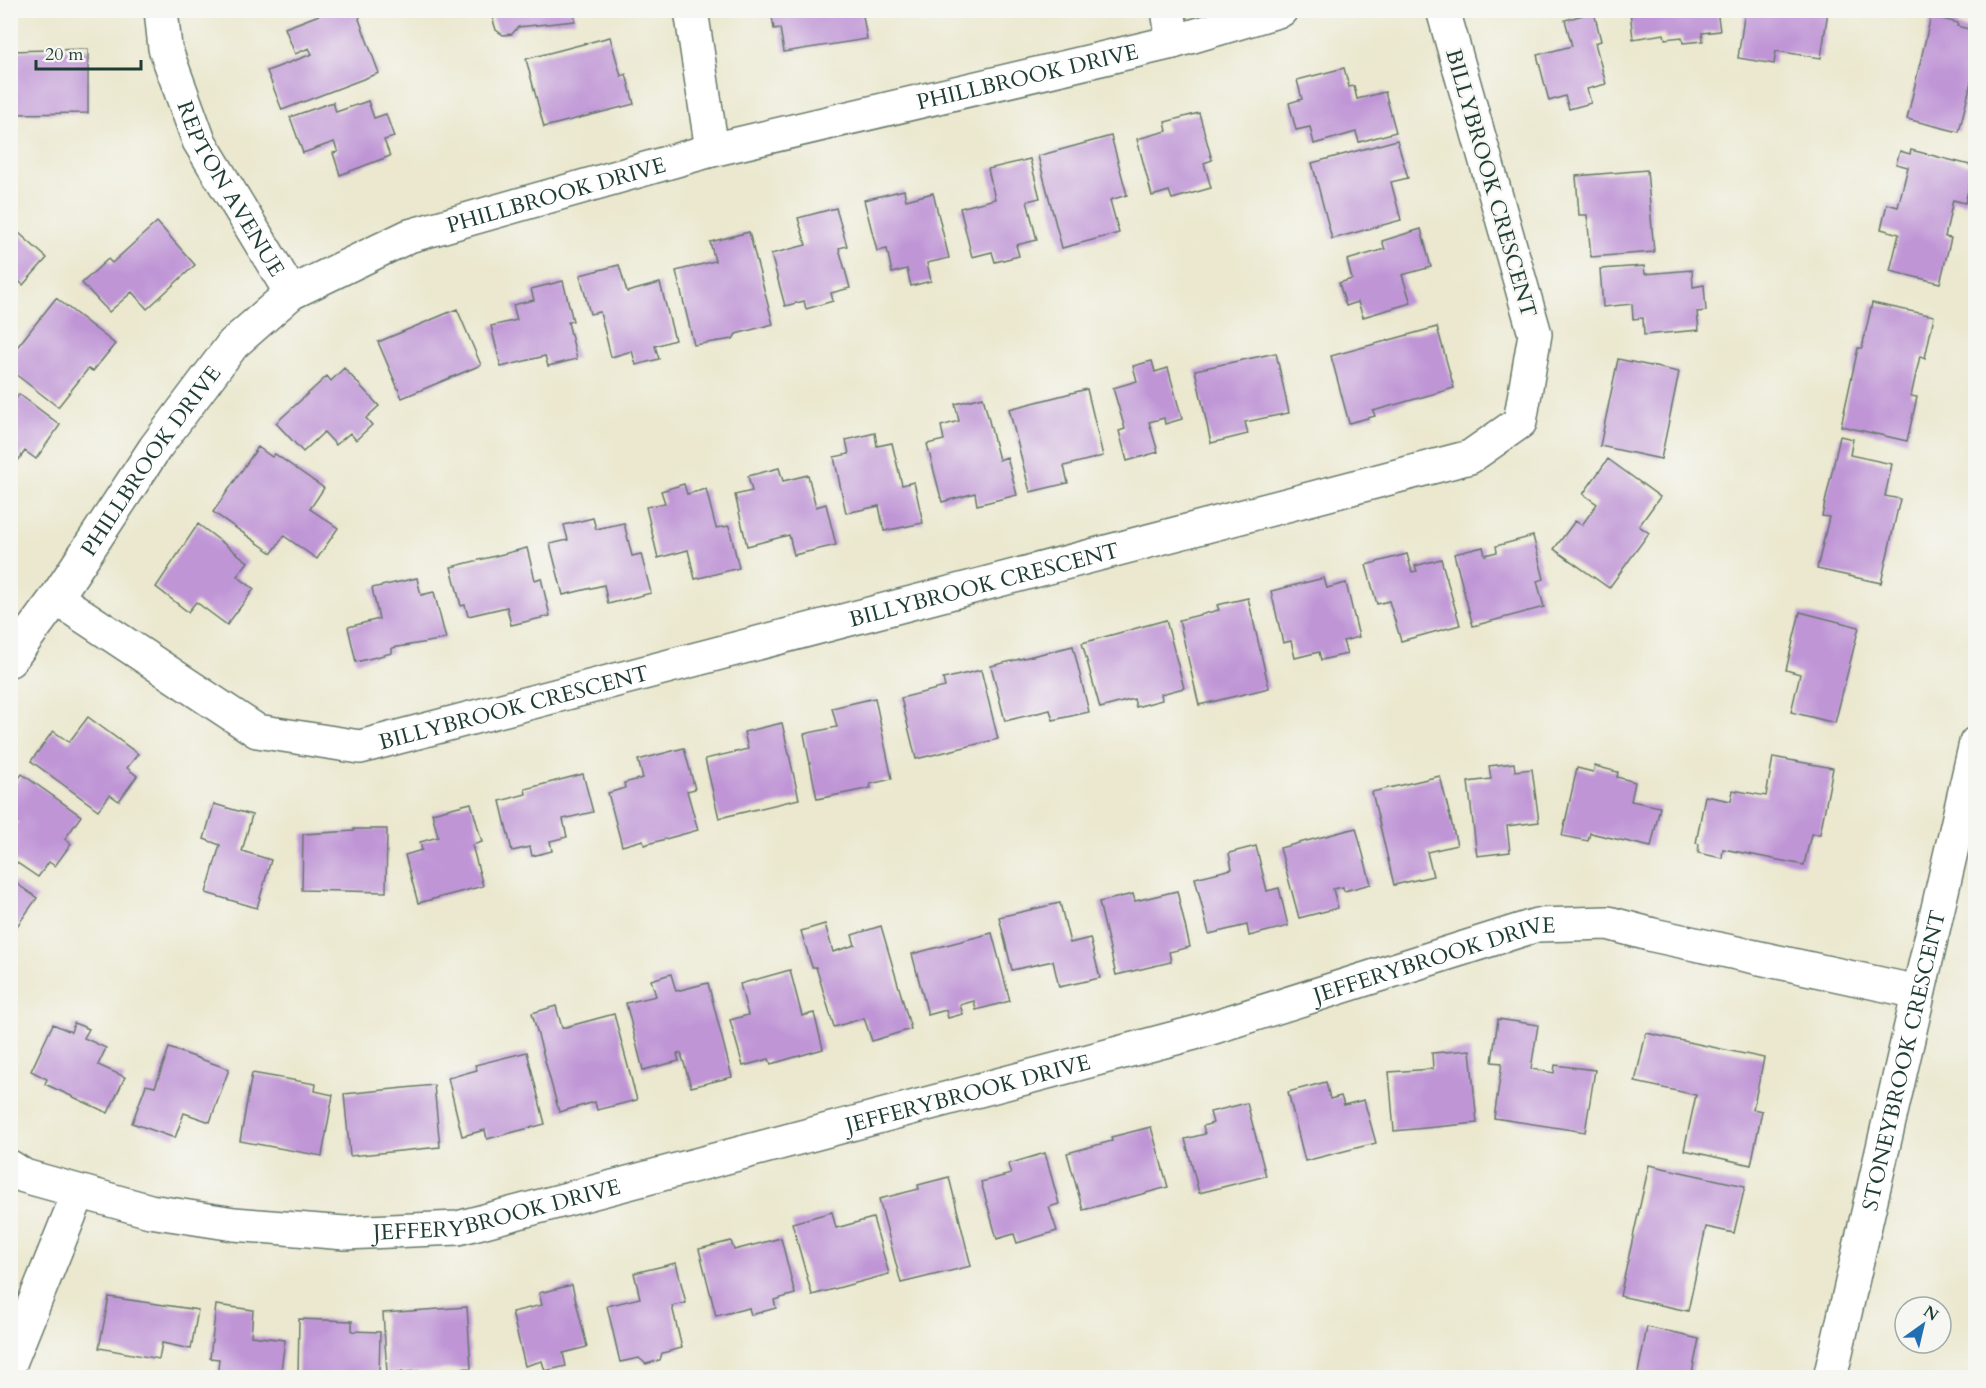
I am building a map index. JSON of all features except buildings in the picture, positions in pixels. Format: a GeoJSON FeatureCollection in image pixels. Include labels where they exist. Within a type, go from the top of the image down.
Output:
{"type":"FeatureCollection","features":[{"type":"Feature","properties":{"kind":"street","name":"REPTON AVENUE"},"geometry":{"type":"LineString","coordinates":[[161,10],[165,48],[199,141],[291,293]]}},
{"type":"Feature","properties":{"kind":"street"},"geometry":{"type":"LineString","coordinates":[[691,10],[712,150]]}},
{"type":"Feature","properties":{"kind":"street","name":"PHILLBROOK DRIVE"},"geometry":{"type":"LineString","coordinates":[[10,660],[56,598],[155,448],[234,344],[291,293],[409,236],[712,150],[1171,26],[1281,10]]}},
{"type":"Feature","properties":{"kind":"street","name":"BILLYBROOK CRESCENT"},"geometry":{"type":"LineString","coordinates":[[56,598],[257,731],[360,747],[1470,457],[1520,422],[1535,333],[1443,10]]}},
{"type":"Feature","properties":{"kind":"street","name":"STONEYBROOK CRESCENT"},"geometry":{"type":"LineString","coordinates":[[1830,1377],[1976,743]]}},
{"type":"Feature","properties":{"kind":"street","name":"JEFFERYBROOK DRIVE"},"geometry":{"type":"LineString","coordinates":[[10,1167],[24,1176],[150,1211],[234,1224],[345,1233],[458,1227],[1198,1032],[1537,925],[1608,923],[1653,935],[1918,992]]}},
{"type":"Feature","properties":{"kind":"street"},"geometry":{"type":"LineString","coordinates":[[10,1363],[79,1192]]}}]}
